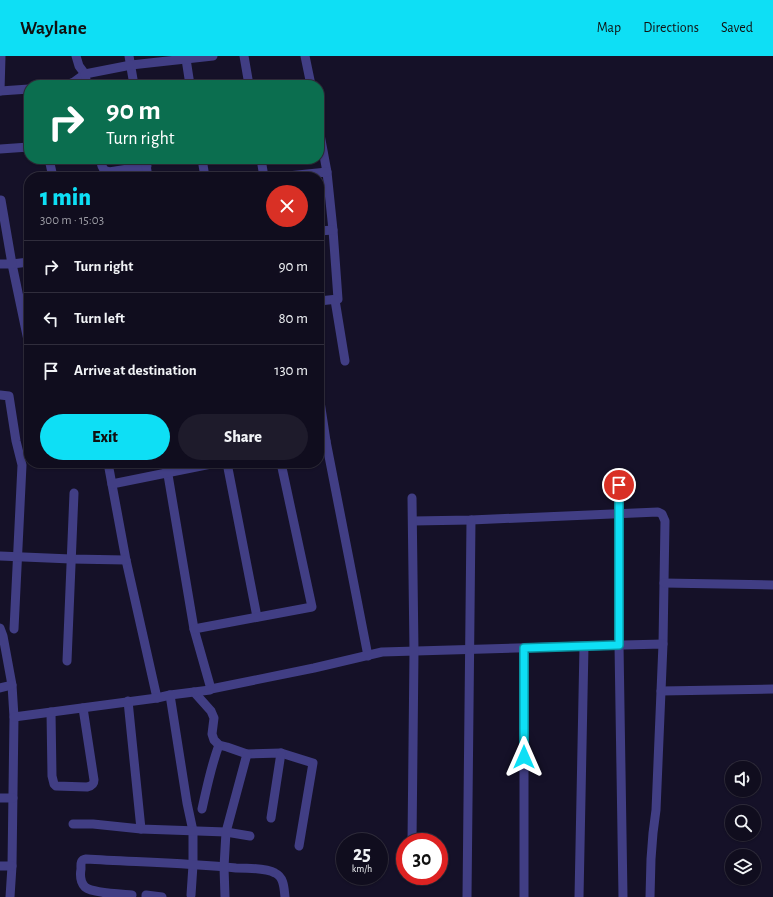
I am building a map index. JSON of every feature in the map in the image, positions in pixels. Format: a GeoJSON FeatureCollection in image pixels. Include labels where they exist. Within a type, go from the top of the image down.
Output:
{"type":"FeatureCollection","features":[{"type":"Feature","properties":{"kind":"street"},"geometry":{"type":"LineString","coordinates":[[1,56],[0,91],[24,89]]}},
{"type":"Feature","properties":{"kind":"street"},"geometry":{"type":"LineString","coordinates":[[76,56],[85,74],[86,80]]}},
{"type":"Feature","properties":{"kind":"street"},"geometry":{"type":"LineString","coordinates":[[77,80],[85,74],[130,61],[186,59],[213,56]]}},
{"type":"Feature","properties":{"kind":"street"},"geometry":{"type":"LineString","coordinates":[[244,56],[248,80]]}},
{"type":"Feature","properties":{"kind":"street"},"geometry":{"type":"LineString","coordinates":[[305,56],[309,80]]}},
{"type":"Feature","properties":{"kind":"street"},"geometry":{"type":"LineString","coordinates":[[186,59],[189,80]]}},
{"type":"Feature","properties":{"kind":"street"},"geometry":{"type":"LineString","coordinates":[[130,61],[133,80]]}},
{"type":"Feature","properties":{"kind":"street"},"geometry":{"type":"LineString","coordinates":[[0,149],[24,147]]}},
{"type":"Feature","properties":{"kind":"street"},"geometry":{"type":"LineString","coordinates":[[324,156],[333,230],[338,299],[324,301]]}},
{"type":"Feature","properties":{"kind":"street"},"geometry":{"type":"LineString","coordinates":[[101,164],[104,170],[109,172],[139,164]]}},
{"type":"Feature","properties":{"kind":"street"},"geometry":{"type":"LineString","coordinates":[[1,200],[24,321]]}},
{"type":"Feature","properties":{"kind":"street"},"geometry":{"type":"LineString","coordinates":[[324,231],[333,230]]}},
{"type":"Feature","properties":{"kind":"street"},"geometry":{"type":"LineString","coordinates":[[0,264],[24,263]]}},
{"type":"Feature","properties":{"kind":"street"},"geometry":{"type":"LineString","coordinates":[[334,300],[345,361]]}},
{"type":"Feature","properties":{"kind":"street"},"geometry":{"type":"LineString","coordinates":[[0,395],[9,396],[16,440],[24,457]]}},
{"type":"Feature","properties":{"kind":"street"},"geometry":{"type":"LineString","coordinates":[[324,451],[368,656]]}},
{"type":"Feature","properties":{"kind":"street"},"geometry":{"type":"LineString","coordinates":[[14,629],[18,556],[27,468]]}},
{"type":"Feature","properties":{"kind":"street"},"geometry":{"type":"LineString","coordinates":[[109,468],[126,560],[157,698]]}},
{"type":"Feature","properties":{"kind":"street"},"geometry":{"type":"LineString","coordinates":[[167,468],[194,629],[211,688]]}},
{"type":"Feature","properties":{"kind":"street"},"geometry":{"type":"LineString","coordinates":[[112,484],[192,468]]}},
{"type":"Feature","properties":{"kind":"street"},"geometry":{"type":"LineString","coordinates":[[228,468],[257,617]]}},
{"type":"Feature","properties":{"kind":"street"},"geometry":{"type":"LineString","coordinates":[[194,629],[312,607],[282,468]]}},
{"type":"Feature","properties":{"kind":"street"},"geometry":{"type":"LineString","coordinates":[[619,485],[619,645],[623,897]]}},
{"type":"Feature","properties":{"kind":"street"},"geometry":{"type":"LineString","coordinates":[[67,661],[74,493]]}},
{"type":"Feature","properties":{"kind":"street"},"geometry":{"type":"LineString","coordinates":[[412,498],[414,651],[412,833]]}},
{"type":"Feature","properties":{"kind":"street"},"geometry":{"type":"LineString","coordinates":[[413,521],[471,520],[619,513],[658,512],[662,514],[665,521],[664,644],[650,897]]}},
{"type":"Feature","properties":{"kind":"street"},"geometry":{"type":"LineString","coordinates":[[467,897],[471,520]]}},
{"type":"Feature","properties":{"kind":"street"},"geometry":{"type":"LineString","coordinates":[[0,556],[126,560]]}},
{"type":"Feature","properties":{"kind":"street"},"geometry":{"type":"LineString","coordinates":[[664,583],[773,585]]}},
{"type":"Feature","properties":{"kind":"street"},"geometry":{"type":"LineString","coordinates":[[0,628],[3,636],[12,684],[14,717],[12,866],[10,897]]}},
{"type":"Feature","properties":{"kind":"street"},"geometry":{"type":"LineString","coordinates":[[14,717],[210,690],[211,688],[314,668],[382,652],[664,644]]}},
{"type":"Feature","properties":{"kind":"street"},"geometry":{"type":"LineString","coordinates":[[579,897],[584,646]]}},
{"type":"Feature","properties":{"kind":"street"},"geometry":{"type":"LineString","coordinates":[[524,648],[524,897]]}},
{"type":"Feature","properties":{"kind":"street"},"geometry":{"type":"LineString","coordinates":[[0,688],[12,684]]}},
{"type":"Feature","properties":{"kind":"street"},"geometry":{"type":"LineString","coordinates":[[661,691],[773,689]]}},
{"type":"Feature","properties":{"kind":"street"},"geometry":{"type":"LineString","coordinates":[[194,692],[212,711],[214,718],[212,734],[214,740],[219,745],[247,754],[280,753],[313,763],[299,846]]}},
{"type":"Feature","properties":{"kind":"street"},"geometry":{"type":"LineString","coordinates":[[170,695],[186,803],[193,831],[191,896]]}},
{"type":"Feature","properties":{"kind":"street"},"geometry":{"type":"LineString","coordinates":[[128,701],[141,829]]}},
{"type":"Feature","properties":{"kind":"street"},"geometry":{"type":"LineString","coordinates":[[51,712],[52,776],[54,784],[56,786],[87,787],[91,786],[94,783],[94,780],[83,708]]}},
{"type":"Feature","properties":{"kind":"street"},"geometry":{"type":"LineString","coordinates":[[202,809],[212,764],[219,745]]}},
{"type":"Feature","properties":{"kind":"street"},"geometry":{"type":"LineString","coordinates":[[271,818],[280,753]]}},
{"type":"Feature","properties":{"kind":"street"},"geometry":{"type":"LineString","coordinates":[[225,897],[224,866],[226,832],[247,754]]}},
{"type":"Feature","properties":{"kind":"street"},"geometry":{"type":"LineString","coordinates":[[0,798],[13,798]]}},
{"type":"Feature","properties":{"kind":"street"},"geometry":{"type":"LineString","coordinates":[[73,824],[93,824],[141,829],[226,832],[250,836]]}},
{"type":"Feature","properties":{"kind":"street"},"geometry":{"type":"LineString","coordinates":[[132,895],[97,891],[86,888],[82,883],[80,876],[81,862],[86,859],[224,866],[268,870],[276,873],[281,878],[285,897]]}},
{"type":"Feature","properties":{"kind":"street"},"geometry":{"type":"LineString","coordinates":[[0,866],[12,866]]}},
{"type":"Feature","properties":{"kind":"street"},"geometry":{"type":"LineString","coordinates":[[146,897],[146,895],[162,897]]}},
{"type":"Feature","properties":{"kind":"route"},"geometry":{"type":"LineString","coordinates":[[524,757],[524,648],[619,645],[619,485]]}}]}
